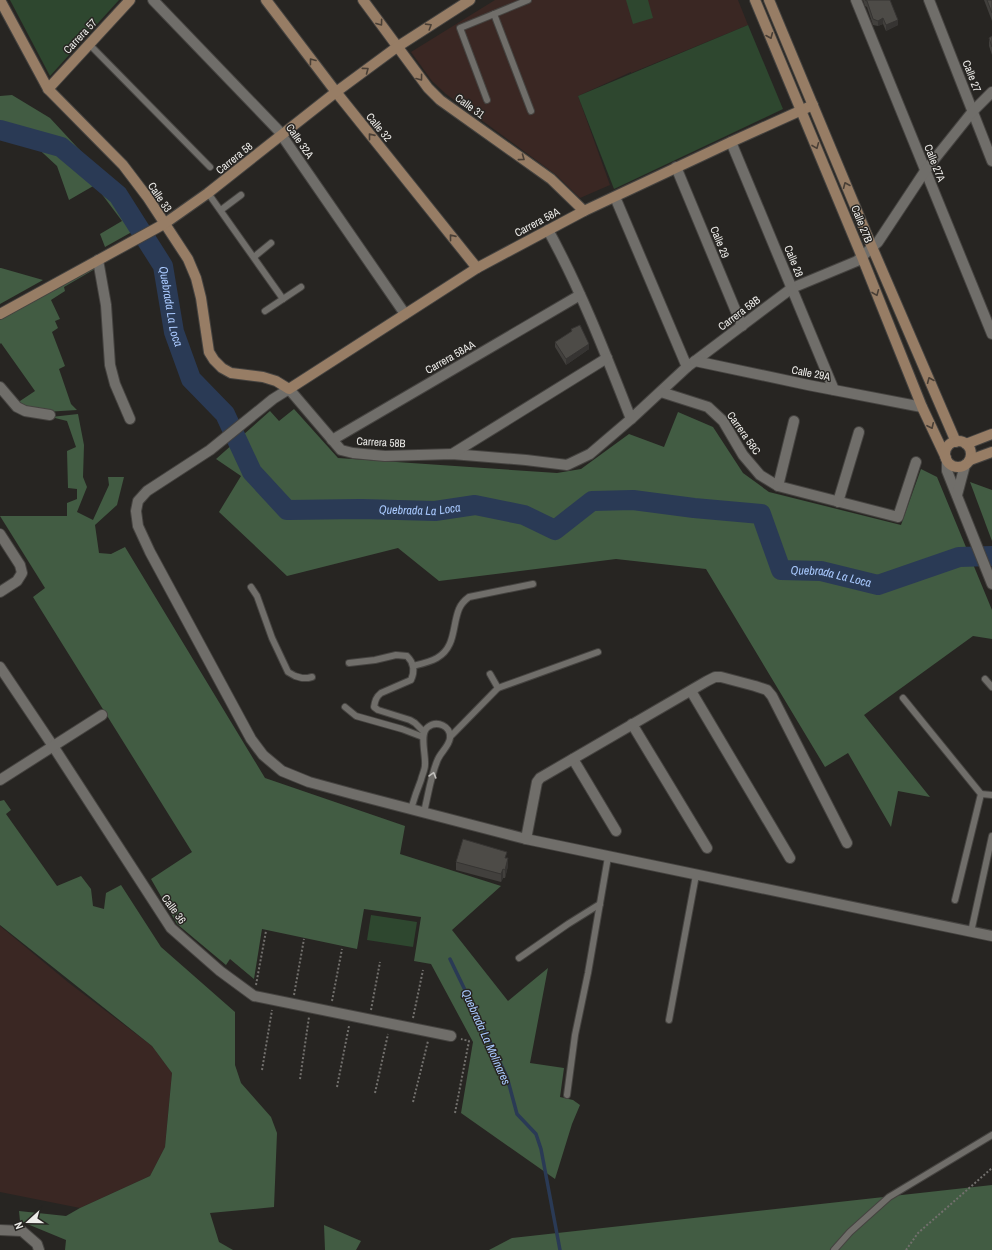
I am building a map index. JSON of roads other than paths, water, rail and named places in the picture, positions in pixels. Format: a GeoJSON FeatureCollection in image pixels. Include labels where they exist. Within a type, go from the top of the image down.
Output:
{"type":"FeatureCollection","features":[{"type":"Feature","properties":{"kind":"main road","name":"Calle 33"},"geometry":{"type":"LineString","coordinates":[[0,0],[48,89],[123,165],[148,198],[188,259],[196,278],[201,298],[209,352],[214,360],[222,368],[231,373],[276,380],[289,389]]}},
{"type":"Feature","properties":{"kind":"main road","name":"Carrera 57"},"geometry":{"type":"LineString","coordinates":[[48,89],[130,0]]}},
{"type":"Feature","properties":{"kind":"main road","name":"Calle 32"},"geometry":{"type":"LineString","coordinates":[[266,0],[336,92],[477,268]]}},
{"type":"Feature","properties":{"kind":"main road","name":"Calle 31"},"geometry":{"type":"LineString","coordinates":[[362,0],[428,88],[440,100],[551,179],[584,211]]}},
{"type":"Feature","properties":{"kind":"main road","name":"Carrera 58"},"geometry":{"type":"LineString","coordinates":[[0,314],[164,224],[208,193],[336,92],[397,47],[470,0]]}},
{"type":"Feature","properties":{"kind":"main road","name":"Calle 27B"},"geometry":{"type":"LineString","coordinates":[[755,0],[862,256],[922,407],[947,460]]}},
{"type":"Feature","properties":{"kind":"main road","name":"Calle 27B"},"geometry":{"type":"LineString","coordinates":[[769,0],[872,247],[961,443]]}},
{"type":"Feature","properties":{"kind":"main road","name":"Carrera 58A"},"geometry":{"type":"LineString","coordinates":[[289,389],[477,268],[584,211],[676,167],[813,105]]}},
{"type":"Feature","properties":{"kind":"main road"},"geometry":{"type":"LineString","coordinates":[[992,434],[961,443],[952,443],[946,449],[947,460],[954,467],[958,467],[992,452]]}},
{"type":"Feature","properties":{"kind":"main road"},"geometry":{"type":"LineString","coordinates":[[961,443],[971,453],[968,462]]}},
{"type":"Feature","properties":{"kind":"street","name":"Calle 32A"},"geometry":{"type":"LineString","coordinates":[[153,0],[282,135],[405,314]]}},
{"type":"Feature","properties":{"kind":"street","name":"Calle 27A"},"geometry":{"type":"LineString","coordinates":[[856,0],[992,334]]}},
{"type":"Feature","properties":{"kind":"street","name":"Calle 27"},"geometry":{"type":"LineString","coordinates":[[929,0],[992,161]]}},
{"type":"Feature","properties":{"kind":"street","name":"Carrera 58B"},"geometry":{"type":"LineString","coordinates":[[289,389],[341,450],[353,453],[385,456],[452,454],[519,459],[567,465],[590,454],[691,364],[792,288],[857,261],[878,242],[925,172],[973,111],[992,92]]}},
{"type":"Feature","properties":{"kind":"street","name":"Calle 28"},"geometry":{"type":"LineString","coordinates":[[731,142],[834,390]]}},
{"type":"Feature","properties":{"kind":"street","name":"Calle 29"},"geometry":{"type":"LineString","coordinates":[[676,167],[742,326]]}},
{"type":"Feature","properties":{"kind":"street"},"geometry":{"type":"LineString","coordinates":[[615,197],[691,364]]}},
{"type":"Feature","properties":{"kind":"street"},"geometry":{"type":"LineString","coordinates":[[548,230],[580,295],[608,358],[631,419]]}},
{"type":"Feature","properties":{"kind":"street"},"geometry":{"type":"LineString","coordinates":[[98,260],[106,305],[110,365],[115,384],[130,419]]}},
{"type":"Feature","properties":{"kind":"street","name":"Carrera 58AA"},"geometry":{"type":"LineString","coordinates":[[332,440],[580,295]]}},
{"type":"Feature","properties":{"kind":"street","name":"Carrera 58B"},"geometry":{"type":"LineString","coordinates":[[452,454],[608,358]]}},
{"type":"Feature","properties":{"kind":"street","name":"Calle 29A"},"geometry":{"type":"LineString","coordinates":[[691,364],[922,407]]}},
{"type":"Feature","properties":{"kind":"street"},"geometry":{"type":"LineString","coordinates":[[0,387],[17,407],[25,412],[50,415]]}},
{"type":"Feature","properties":{"kind":"street"},"geometry":{"type":"LineString","coordinates":[[289,389],[273,399],[210,450],[147,491],[138,501],[136,511],[138,526],[150,552],[251,739],[263,755],[282,771],[309,782],[526,839],[992,936]]}},
{"type":"Feature","properties":{"kind":"street","name":"Carrera 58C"},"geometry":{"type":"LineString","coordinates":[[661,392],[708,407],[723,421],[743,455],[760,475],[778,486],[898,517],[916,462]]}},
{"type":"Feature","properties":{"kind":"street"},"geometry":{"type":"LineString","coordinates":[[778,486],[794,421]]}},
{"type":"Feature","properties":{"kind":"street"},"geometry":{"type":"LineString","coordinates":[[838,502],[859,432]]}},
{"type":"Feature","properties":{"kind":"street","name":"Calle 27B"},"geometry":{"type":"LineString","coordinates":[[947,460],[947,471],[992,584]]}},
{"type":"Feature","properties":{"kind":"street"},"geometry":{"type":"LineString","coordinates":[[957,495],[968,462]]}},
{"type":"Feature","properties":{"kind":"street"},"geometry":{"type":"LineString","coordinates":[[0,534],[20,565],[22,573],[17,581],[0,592]]}},
{"type":"Feature","properties":{"kind":"street","name":"Calle 36"},"geometry":{"type":"LineString","coordinates":[[0,667],[171,928],[220,971],[254,996],[451,1036]]}},
{"type":"Feature","properties":{"kind":"street"},"geometry":{"type":"LineString","coordinates":[[526,839],[537,782],[540,778],[690,690],[715,677],[722,677],[767,690],[772,696],[847,843]]}},
{"type":"Feature","properties":{"kind":"street"},"geometry":{"type":"LineString","coordinates":[[690,690],[790,858]]}},
{"type":"Feature","properties":{"kind":"street"},"geometry":{"type":"LineString","coordinates":[[0,780],[102,715]]}},
{"type":"Feature","properties":{"kind":"street"},"geometry":{"type":"LineString","coordinates":[[632,724],[706,848]]}},
{"type":"Feature","properties":{"kind":"street"},"geometry":{"type":"LineString","coordinates":[[573,759],[616,831]]}},
{"type":"Feature","properties":{"kind":"street"},"geometry":{"type":"LineString","coordinates":[[0,1230],[22,1231],[37,1244],[39,1250]]}},
{"type":"Feature","properties":{"kind":"lane"},"geometry":{"type":"LineString","coordinates":[[487,100],[460,28],[494,14],[513,3],[528,0]]}},
{"type":"Feature","properties":{"kind":"lane"},"geometry":{"type":"LineString","coordinates":[[494,14],[531,111]]}},
{"type":"Feature","properties":{"kind":"lane"},"geometry":{"type":"LineString","coordinates":[[89,44],[210,167]]}},
{"type":"Feature","properties":{"kind":"lane"},"geometry":{"type":"LineString","coordinates":[[208,193],[283,299]]}},
{"type":"Feature","properties":{"kind":"lane"},"geometry":{"type":"LineString","coordinates":[[221,210],[241,195]]}},
{"type":"Feature","properties":{"kind":"lane"},"geometry":{"type":"LineString","coordinates":[[254,257],[271,243]]}},
{"type":"Feature","properties":{"kind":"lane"},"geometry":{"type":"LineString","coordinates":[[265,311],[301,287]]}},
{"type":"Feature","properties":{"kind":"lane"},"geometry":{"type":"LineString","coordinates":[[413,666],[436,659],[445,652],[452,642],[459,608],[469,597],[533,584]]}},
{"type":"Feature","properties":{"kind":"lane"},"geometry":{"type":"LineString","coordinates":[[251,587],[257,596],[272,638],[288,672],[302,678],[312,677]]}},
{"type":"Feature","properties":{"kind":"lane"},"geometry":{"type":"LineString","coordinates":[[450,737],[498,688],[598,652]]}},
{"type":"Feature","properties":{"kind":"lane"},"geometry":{"type":"LineString","coordinates":[[349,663],[402,655],[407,656],[413,666],[414,671],[411,680],[381,693],[377,696],[374,707],[378,710],[410,720],[415,723],[424,734]]}},
{"type":"Feature","properties":{"kind":"lane"},"geometry":{"type":"LineString","coordinates":[[490,674],[498,688]]}},
{"type":"Feature","properties":{"kind":"lane"},"geometry":{"type":"LineString","coordinates":[[985,679],[992,688]]}},
{"type":"Feature","properties":{"kind":"lane"},"geometry":{"type":"LineString","coordinates":[[902,698],[980,794],[992,795]]}},
{"type":"Feature","properties":{"kind":"lane"},"geometry":{"type":"LineString","coordinates":[[345,707],[356,716],[424,734]]}},
{"type":"Feature","properties":{"kind":"lane"},"geometry":{"type":"LineString","coordinates":[[411,809],[425,766],[424,734],[428,727],[434,724],[440,724],[445,726],[449,731],[450,737],[448,744],[438,760],[424,812]]}},
{"type":"Feature","properties":{"kind":"lane"},"geometry":{"type":"LineString","coordinates":[[955,900],[980,794]]}},
{"type":"Feature","properties":{"kind":"lane"},"geometry":{"type":"LineString","coordinates":[[970,932],[992,836]]}},
{"type":"Feature","properties":{"kind":"lane"},"geometry":{"type":"LineString","coordinates":[[567,1096],[575,1035],[608,857]]}},
{"type":"Feature","properties":{"kind":"lane"},"geometry":{"type":"LineString","coordinates":[[669,1020],[696,875]]}},
{"type":"Feature","properties":{"kind":"lane"},"geometry":{"type":"LineString","coordinates":[[519,958],[600,904]]}},
{"type":"Feature","properties":{"kind":"lane"},"geometry":{"type":"LineString","coordinates":[[834,1250],[850,1232],[889,1197],[992,1135]]}},
{"type":"Feature","properties":{"kind":"waterway","name":"Quebrada La Loca"},"geometry":{"type":"LineString","coordinates":[[0,130],[61,147],[118,195],[163,266],[174,332],[191,379],[225,414],[252,472],[287,510],[361,509],[435,511],[475,505],[524,515],[555,530],[592,501],[633,500],[694,508],[761,514],[781,570],[821,571],[878,585],[959,557],[992,556]]}},
{"type":"Feature","properties":{"kind":"waterway","name":"Quebrada La Molinares"},"geometry":{"type":"LineString","coordinates":[[450,959],[507,1077],[517,1114],[536,1134],[541,1149],[560,1250]]}}]}
